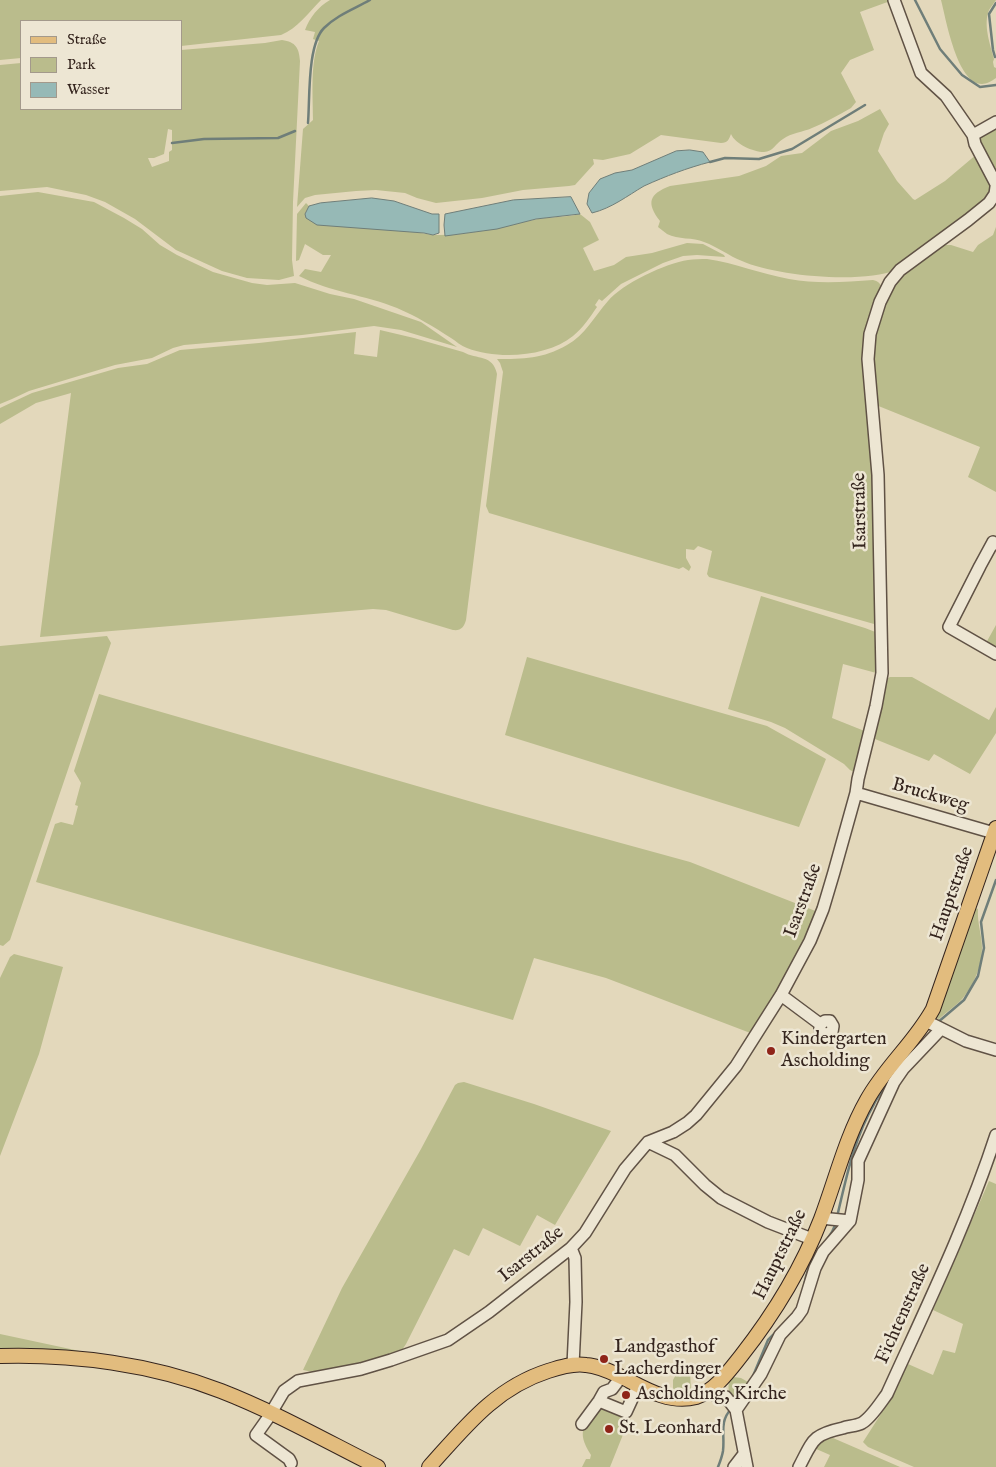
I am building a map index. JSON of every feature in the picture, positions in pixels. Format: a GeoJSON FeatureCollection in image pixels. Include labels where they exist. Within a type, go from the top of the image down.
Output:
{"type":"FeatureCollection","features":[{"type":"Feature","properties":{"kind":"main road","name":"Hauptstraße"},"geometry":{"type":"LineString","coordinates":[[429,1467],[478,1414],[496,1398],[523,1380],[554,1369],[584,1364],[594,1366],[650,1392],[674,1398],[695,1397],[707,1391],[736,1362],[770,1318],[812,1239],[835,1219],[844,1152],[857,1118],[868,1098],[934,1025],[936,1001],[995,830]]}},
{"type":"Feature","properties":{"kind":"main road"},"geometry":{"type":"LineString","coordinates":[[0,1356],[68,1357],[107,1361],[185,1379],[221,1391],[271,1413],[378,1467]]}},
{"type":"Feature","properties":{"kind":"street","name":"Isarstraße"},"geometry":{"type":"LineString","coordinates":[[291,1463],[283,1454],[256,1435],[284,1391],[298,1381],[360,1369],[448,1340],[489,1312],[571,1248],[585,1233],[625,1169],[648,1142],[673,1132],[688,1123],[736,1066],[781,995],[810,941],[823,909],[837,864],[856,793],[882,673],[878,475],[868,359],[870,334],[880,302],[890,282],[900,270],[944,239],[989,203],[996,186],[975,144],[973,135],[946,96],[921,73],[894,0]]}},
{"type":"Feature","properties":{"kind":"street"},"geometry":{"type":"LineString","coordinates":[[973,135],[996,122]]}},
{"type":"Feature","properties":{"kind":"street"},"geometry":{"type":"LineString","coordinates":[[995,543],[980,566],[949,627],[996,654]]}},
{"type":"Feature","properties":{"kind":"street","name":"Bruckweg"},"geometry":{"type":"LineString","coordinates":[[856,793],[995,830]]}},
{"type":"Feature","properties":{"kind":"street"},"geometry":{"type":"LineString","coordinates":[[781,995],[820,1024]]}},
{"type":"Feature","properties":{"kind":"street"},"geometry":{"type":"LineString","coordinates":[[732,1405],[755,1384],[780,1335],[802,1310],[815,1268],[835,1219],[858,1180],[858,1161],[894,1082],[934,1025],[966,1041],[996,1050]]}},
{"type":"Feature","properties":{"kind":"street"},"geometry":{"type":"LineString","coordinates":[[673,1132],[674,1155]]}},
{"type":"Feature","properties":{"kind":"street","name":"Fichtenstraße"},"geometry":{"type":"LineString","coordinates":[[799,1467],[807,1450],[821,1434],[862,1423],[876,1410],[887,1394],[949,1258],[982,1178],[996,1135]]}},
{"type":"Feature","properties":{"kind":"street"},"geometry":{"type":"LineString","coordinates":[[648,1142],[674,1155],[721,1198],[768,1222],[812,1239]]}},
{"type":"Feature","properties":{"kind":"street"},"geometry":{"type":"LineString","coordinates":[[571,1248],[575,1258],[576,1302],[573,1365]]}},
{"type":"Feature","properties":{"kind":"street"},"geometry":{"type":"LineString","coordinates":[[582,1424],[604,1392],[612,1389],[621,1377]]}},
{"type":"Feature","properties":{"kind":"street"},"geometry":{"type":"LineString","coordinates":[[720,1380],[732,1405],[747,1467]]}},
{"type":"Feature","properties":{"kind":"street"},"geometry":{"type":"LineString","coordinates":[[599,1401],[626,1412],[638,1386]]}},
{"type":"Feature","properties":{"kind":"street"},"geometry":{"type":"LineString","coordinates":[[707,1391],[732,1405]]}},
{"type":"Feature","properties":{"kind":"street"},"geometry":{"type":"LineString","coordinates":[[734,1467],[744,1454]]}},
{"type":"Feature","properties":{"kind":"green space"},"geometry":{"type":"Polygon","coordinates":[[[0,0],[321,0],[298,24],[281,35],[182,46],[182,20],[20,20],[20,58],[0,60],[0,0]]]}},
{"type":"Feature","properties":{"kind":"green space"},"geometry":{"type":"Polygon","coordinates":[[[330,0],[893,0],[860,12],[874,50],[850,60],[841,73],[856,102],[851,108],[827,121],[786,137],[767,152],[755,151],[745,147],[736,141],[731,134],[729,139],[723,143],[661,135],[630,154],[603,160],[593,159],[594,164],[575,185],[523,190],[482,198],[436,203],[405,193],[376,190],[356,191],[315,195],[305,198],[297,207],[303,129],[313,120],[313,69],[319,41],[313,39],[315,32],[305,30],[315,13],[330,0]]]}},
{"type":"Feature","properties":{"kind":"green space"},"geometry":{"type":"Polygon","coordinates":[[[941,0],[996,0],[989,10],[987,22],[993,62],[996,68],[996,78],[982,84],[973,81],[966,74],[954,49],[941,0]]]}},
{"type":"Feature","properties":{"kind":"green space"},"geometry":{"type":"Polygon","coordinates":[[[282,40],[291,42],[298,49],[300,61],[293,202],[292,260],[294,276],[279,280],[247,278],[222,271],[176,250],[135,219],[105,202],[86,195],[47,187],[0,191],[0,65],[20,63],[20,110],[182,110],[182,50],[282,40]],[[168,129],[164,154],[148,158],[152,167],[169,161],[169,152],[172,150],[172,130],[168,129]]]}},
{"type":"Feature","properties":{"kind":"green space"},"geometry":{"type":"Polygon","coordinates":[[[880,109],[889,124],[878,151],[897,181],[913,199],[915,200],[945,181],[977,154],[990,181],[989,193],[986,199],[896,270],[862,277],[819,276],[775,271],[742,261],[700,240],[671,236],[658,227],[660,221],[651,204],[654,196],[663,189],[670,186],[739,176],[766,166],[781,156],[802,153],[831,131],[858,121],[880,109]]]}},
{"type":"Feature","properties":{"kind":"green space"},"geometry":{"type":"Polygon","coordinates":[[[996,127],[996,176],[984,156],[980,139],[983,134],[996,127]]]}},
{"type":"Feature","properties":{"kind":"green space"},"geometry":{"type":"Polygon","coordinates":[[[38,192],[94,202],[142,229],[160,245],[177,255],[213,272],[252,283],[267,285],[295,283],[354,299],[421,322],[457,347],[401,330],[374,326],[302,335],[184,345],[152,358],[115,365],[29,391],[0,404],[0,196],[38,192]]]}},
{"type":"Feature","properties":{"kind":"green space"},"geometry":{"type":"Polygon","coordinates":[[[306,203],[309,206],[305,214],[433,235],[471,233],[539,219],[580,214],[590,222],[599,240],[583,248],[594,271],[614,265],[626,257],[652,253],[687,243],[703,244],[725,257],[683,256],[663,263],[621,284],[602,301],[599,299],[595,305],[597,307],[583,326],[562,343],[536,352],[507,355],[493,354],[465,347],[425,322],[397,308],[323,286],[299,276],[305,269],[321,272],[331,255],[323,255],[305,244],[299,260],[296,261],[297,214],[306,203]]]}},
{"type":"Feature","properties":{"kind":"green space"},"geometry":{"type":"Polygon","coordinates":[[[996,227],[996,492],[968,477],[980,447],[876,405],[871,358],[872,334],[882,302],[901,274],[942,245],[951,245],[973,252],[978,245],[993,235],[996,227]]]}},
{"type":"Feature","properties":{"kind":"green space"},"geometry":{"type":"Polygon","coordinates":[[[693,259],[707,259],[799,281],[842,282],[873,280],[878,282],[882,288],[872,314],[870,406],[876,558],[876,623],[874,624],[709,577],[707,574],[712,551],[698,546],[694,550],[686,549],[686,558],[691,567],[689,571],[683,567],[679,569],[489,513],[486,506],[503,372],[497,359],[541,356],[558,350],[579,336],[615,294],[634,281],[668,265],[693,259]]]}},
{"type":"Feature","properties":{"kind":"green space"},"geometry":{"type":"Polygon","coordinates":[[[380,330],[484,358],[492,363],[497,374],[466,620],[462,628],[453,630],[386,610],[373,609],[40,637],[71,393],[36,403],[0,424],[0,408],[32,393],[118,368],[147,364],[180,350],[356,332],[354,354],[377,357],[380,330]]]}},
{"type":"Feature","properties":{"kind":"green space"},"geometry":{"type":"Polygon","coordinates":[[[761,596],[878,633],[880,674],[843,664],[832,718],[867,732],[854,772],[785,728],[728,709],[761,596]]]}},
{"type":"Feature","properties":{"kind":"green space"},"geometry":{"type":"Polygon","coordinates":[[[996,625],[996,649],[986,643],[996,625]]]}},
{"type":"Feature","properties":{"kind":"green space"},"geometry":{"type":"Polygon","coordinates":[[[107,636],[111,643],[10,940],[3,946],[0,945],[0,646],[107,636]]]}},
{"type":"Feature","properties":{"kind":"green space"},"geometry":{"type":"Polygon","coordinates":[[[527,657],[767,726],[826,759],[799,827],[505,735],[527,657]]]}},
{"type":"Feature","properties":{"kind":"green space"},"geometry":{"type":"Polygon","coordinates":[[[890,677],[912,677],[989,720],[996,707],[996,733],[970,774],[934,754],[929,761],[875,739],[884,680],[890,677]]]}},
{"type":"Feature","properties":{"kind":"green space"},"geometry":{"type":"Polygon","coordinates":[[[99,694],[486,806],[690,862],[818,912],[802,948],[753,1034],[606,978],[534,958],[513,1020],[36,882],[55,824],[61,822],[73,825],[78,806],[75,805],[81,783],[74,771],[99,694]]]}},
{"type":"Feature","properties":{"kind":"green space"},"geometry":{"type":"Polygon","coordinates":[[[973,907],[978,909],[982,943],[979,968],[971,987],[963,998],[939,1019],[935,1018],[973,907]]]}},
{"type":"Feature","properties":{"kind":"green space"},"geometry":{"type":"Polygon","coordinates":[[[14,954],[63,967],[39,1054],[0,1156],[0,978],[10,957],[14,954]]]}},
{"type":"Feature","properties":{"kind":"green space"},"geometry":{"type":"Polygon","coordinates":[[[464,1082],[611,1131],[555,1225],[537,1215],[520,1246],[483,1228],[469,1256],[454,1249],[400,1353],[389,1358],[318,1373],[303,1370],[342,1288],[455,1085],[464,1082]]]}},
{"type":"Feature","properties":{"kind":"green space"},"geometry":{"type":"Polygon","coordinates":[[[989,1181],[996,1184],[996,1467],[914,1467],[868,1447],[863,1442],[893,1395],[908,1364],[933,1375],[943,1350],[955,1353],[963,1324],[933,1310],[989,1181]]]}},
{"type":"Feature","properties":{"kind":"green space"},"geometry":{"type":"Polygon","coordinates":[[[0,1334],[89,1353],[25,1348],[0,1349],[0,1334]]]}},
{"type":"Feature","properties":{"kind":"green space"},"geometry":{"type":"Polygon","coordinates":[[[679,1369],[690,1370],[691,1393],[676,1394],[673,1390],[673,1380],[679,1369]]]}},
{"type":"Feature","properties":{"kind":"green space"},"geometry":{"type":"Polygon","coordinates":[[[733,1377],[741,1378],[748,1382],[735,1401],[729,1389],[729,1383],[733,1377]]]}},
{"type":"Feature","properties":{"kind":"green space"},"geometry":{"type":"Polygon","coordinates":[[[599,1404],[624,1414],[624,1432],[610,1467],[582,1467],[586,1459],[590,1459],[591,1455],[584,1439],[584,1428],[599,1404]]]}},
{"type":"Feature","properties":{"kind":"green space"},"geometry":{"type":"Polygon","coordinates":[[[833,1438],[900,1467],[824,1467],[830,1455],[814,1448],[821,1440],[833,1438]]]}},
{"type":"Feature","properties":{"kind":"water"},"geometry":{"type":"Polygon","coordinates":[[[690,150],[703,152],[710,162],[652,182],[613,205],[592,213],[587,204],[589,193],[600,179],[615,173],[632,170],[676,151],[690,150]]]}},
{"type":"Feature","properties":{"kind":"water"},"geometry":{"type":"Polygon","coordinates":[[[571,197],[580,214],[536,219],[497,229],[445,236],[445,214],[513,200],[571,197]]]}},
{"type":"Feature","properties":{"kind":"water"},"geometry":{"type":"Polygon","coordinates":[[[372,198],[394,201],[432,214],[439,214],[439,233],[433,235],[317,225],[306,218],[305,214],[309,206],[320,203],[372,198]]]}},
{"type":"Feature","properties":{"kind":"waterway"},"geometry":{"type":"LineString","coordinates":[[308,123],[312,59],[319,36],[324,28],[334,19],[370,0]]}},
{"type":"Feature","properties":{"kind":"waterway"},"geometry":{"type":"LineString","coordinates":[[915,0],[940,49],[962,75],[980,87],[996,85]]}},
{"type":"Feature","properties":{"kind":"waterway"},"geometry":{"type":"LineString","coordinates":[[995,57],[989,14],[996,3]]}},
{"type":"Feature","properties":{"kind":"waterway"},"geometry":{"type":"LineString","coordinates":[[710,162],[725,158],[759,159],[792,149],[865,105]]}},
{"type":"Feature","properties":{"kind":"waterway"},"geometry":{"type":"LineString","coordinates":[[172,143],[204,139],[278,138],[295,131]]}},
{"type":"Feature","properties":{"kind":"waterway"},"geometry":{"type":"LineString","coordinates":[[937,1023],[964,1000],[978,976],[984,948],[981,922],[996,880]]}},
{"type":"Feature","properties":{"kind":"waterway"},"geometry":{"type":"LineString","coordinates":[[837,1217],[851,1159],[861,1131],[867,1117],[889,1081]]}},
{"type":"Feature","properties":{"kind":"waterway"},"geometry":{"type":"LineString","coordinates":[[828,1238],[836,1223]]}},
{"type":"Feature","properties":{"kind":"waterway"},"geometry":{"type":"LineString","coordinates":[[804,1286],[808,1269],[816,1254]]}},
{"type":"Feature","properties":{"kind":"waterway"},"geometry":{"type":"LineString","coordinates":[[753,1376],[768,1340],[776,1332]]}},
{"type":"Feature","properties":{"kind":"waterway"},"geometry":{"type":"LineString","coordinates":[[718,1467],[723,1451],[725,1419],[731,1409]]}},
{"type":"Feature","properties":{"kind":"place","name":"Kindergarten Ascholding"},"geometry":{"type":"Point","coordinates":[771,1051]}},
{"type":"Feature","properties":{"kind":"place","name":"Landgasthof Lacherdinger"},"geometry":{"type":"Point","coordinates":[604,1359]}},
{"type":"Feature","properties":{"kind":"place","name":"Ascholding, Kirche"},"geometry":{"type":"Point","coordinates":[626,1395]}},
{"type":"Feature","properties":{"kind":"place","name":"St. Leonhard"},"geometry":{"type":"Point","coordinates":[609,1429]}}]}
